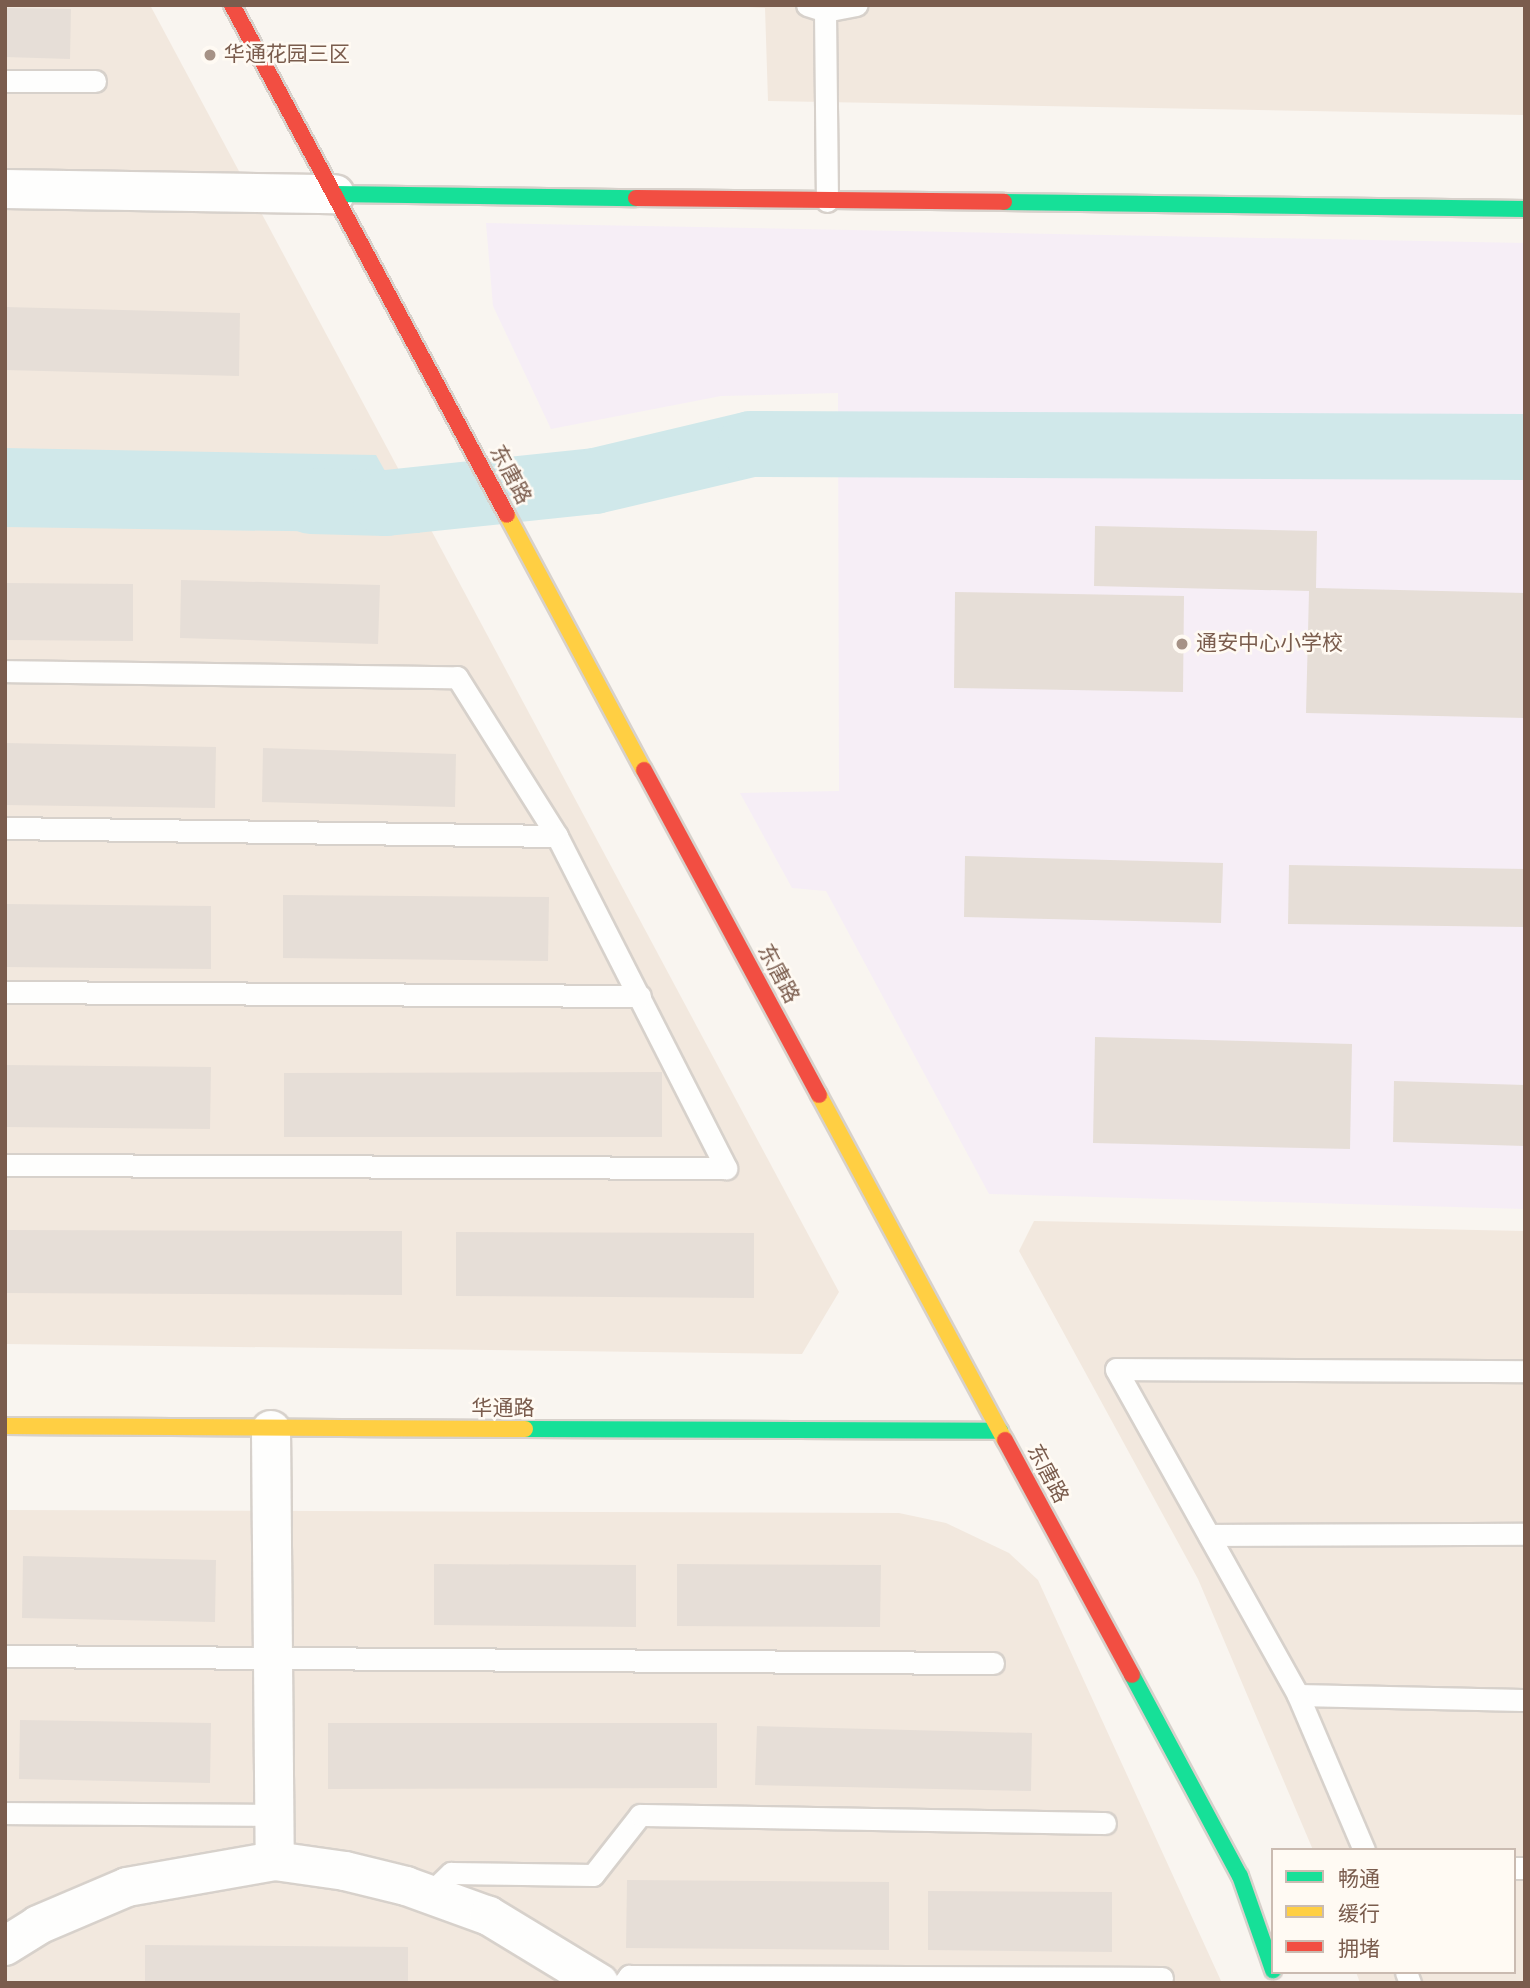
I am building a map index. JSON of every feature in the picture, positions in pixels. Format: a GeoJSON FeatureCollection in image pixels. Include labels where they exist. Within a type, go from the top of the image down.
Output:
{"type":"FeatureCollection","features":[{"type":"Feature","properties":{"kind":"street","name":"东唐路"},"geometry":{"type":"LineString","coordinates":[[232,5],[1240,1876],[1271,1965]]}},
{"type":"Feature","properties":{"kind":"street"},"geometry":{"type":"LineString","coordinates":[[5,189],[1525,209]]}},
{"type":"Feature","properties":{"kind":"street","name":"华通路"},"geometry":{"type":"LineString","coordinates":[[5,1426],[271,1430],[1000,1431]]}},
{"type":"Feature","properties":{"kind":"street"},"geometry":{"type":"LineString","coordinates":[[271,1430],[275,1861]]}},
{"type":"Feature","properties":{"kind":"street"},"geometry":{"type":"LineString","coordinates":[[5,1946],[38,1925],[127,1887],[275,1861],[345,1871],[489,1916],[598,1983]]}},
{"type":"Feature","properties":{"kind":"lane"},"geometry":{"type":"LineString","coordinates":[[827,201],[816,8],[856,5]]}},
{"type":"Feature","properties":{"kind":"lane"},"geometry":{"type":"LineString","coordinates":[[5,81],[95,81]]}},
{"type":"Feature","properties":{"kind":"lane"},"geometry":{"type":"LineString","coordinates":[[5,671],[457,677],[557,836],[726,1168],[5,1165]]}},
{"type":"Feature","properties":{"kind":"lane"},"geometry":{"type":"LineString","coordinates":[[5,828],[557,836]]}},
{"type":"Feature","properties":{"kind":"lane"},"geometry":{"type":"LineString","coordinates":[[5,992],[640,996]]}},
{"type":"Feature","properties":{"kind":"lane"},"geometry":{"type":"LineString","coordinates":[[1363,1848],[1298,1695],[1116,1369],[1525,1371]]}},
{"type":"Feature","properties":{"kind":"lane"},"geometry":{"type":"LineString","coordinates":[[1209,1535],[1525,1534]]}},
{"type":"Feature","properties":{"kind":"lane"},"geometry":{"type":"LineString","coordinates":[[5,1656],[993,1662]]}},
{"type":"Feature","properties":{"kind":"lane"},"geometry":{"type":"LineString","coordinates":[[1298,1695],[1525,1700]]}},
{"type":"Feature","properties":{"kind":"lane"},"geometry":{"type":"LineString","coordinates":[[5,1813],[274,1815]]}},
{"type":"Feature","properties":{"kind":"lane"},"geometry":{"type":"LineString","coordinates":[[428,1895],[451,1873],[593,1875],[640,1815],[1105,1823]]}},
{"type":"Feature","properties":{"kind":"lane"},"geometry":{"type":"LineString","coordinates":[[624,1983],[629,1976],[1162,1978]]}},
{"type":"Feature","properties":{"kind":"shaded area","name":"华通花园三区"},"geometry":{"type":"Polygon","coordinates":[[[5,5],[150,5],[839,1292],[802,1354],[5,1344],[5,5]]]}},
{"type":"Feature","properties":{"kind":"shaded area"},"geometry":{"type":"Polygon","coordinates":[[[716,5],[1525,5],[1525,115],[768,101],[765,8],[716,5]]]}},
{"type":"Feature","properties":{"kind":"shaded area","name":"通安中心小学校"},"geometry":{"type":"Polygon","coordinates":[[[486,223],[1525,243],[1525,1209],[989,1194],[826,891],[792,888],[740,793],[839,791],[838,393],[721,396],[551,429],[493,306],[486,223]]]}},
{"type":"Feature","properties":{"kind":"shaded area"},"geometry":{"type":"Polygon","coordinates":[[[1034,1221],[1525,1231],[1525,1983],[1360,1983],[1357,1974],[1516,1974],[1516,1848],[1312,1848],[1198,1579],[1019,1251],[1034,1221]]]}},
{"type":"Feature","properties":{"kind":"shaded area"},"geometry":{"type":"Polygon","coordinates":[[[5,1510],[899,1513],[946,1523],[1009,1553],[1038,1580],[1222,1983],[5,1983],[5,1510]]]}},
{"type":"Feature","properties":{"kind":"water"},"geometry":{"type":"Polygon","coordinates":[[[5,448],[376,455],[420,533],[5,527],[5,448]]]}},
{"type":"Feature","properties":{"kind":"building"},"geometry":{"type":"Polygon","coordinates":[[[5,8],[71,9],[70,59],[5,57],[5,8]]]}},
{"type":"Feature","properties":{"kind":"building"},"geometry":{"type":"Polygon","coordinates":[[[5,307],[240,313],[239,376],[5,370],[5,307]]]}},
{"type":"Feature","properties":{"kind":"building"},"geometry":{"type":"Polygon","coordinates":[[[1095,526],[1317,531],[1316,588],[1525,593],[1525,718],[1306,713],[1309,591],[1094,586],[1095,526]]]}},
{"type":"Feature","properties":{"kind":"building"},"geometry":{"type":"Polygon","coordinates":[[[181,580],[380,585],[378,644],[180,638],[181,580]]]}},
{"type":"Feature","properties":{"kind":"building"},"geometry":{"type":"Polygon","coordinates":[[[5,583],[133,584],[133,641],[5,640],[5,583]]]}},
{"type":"Feature","properties":{"kind":"building"},"geometry":{"type":"Polygon","coordinates":[[[955,592],[1184,596],[1183,692],[954,688],[955,592]]]}},
{"type":"Feature","properties":{"kind":"building"},"geometry":{"type":"Polygon","coordinates":[[[5,743],[216,747],[215,808],[5,805],[5,743]]]}},
{"type":"Feature","properties":{"kind":"building"},"geometry":{"type":"Polygon","coordinates":[[[263,748],[456,754],[455,807],[262,802],[263,748]]]}},
{"type":"Feature","properties":{"kind":"building"},"geometry":{"type":"Polygon","coordinates":[[[965,856],[1223,863],[1221,923],[964,917],[965,856]]]}},
{"type":"Feature","properties":{"kind":"building"},"geometry":{"type":"Polygon","coordinates":[[[1289,865],[1525,869],[1525,927],[1288,924],[1289,865]]]}},
{"type":"Feature","properties":{"kind":"building"},"geometry":{"type":"Polygon","coordinates":[[[283,895],[549,897],[548,961],[283,958],[283,895]]]}},
{"type":"Feature","properties":{"kind":"building"},"geometry":{"type":"Polygon","coordinates":[[[5,904],[211,906],[211,969],[5,967],[5,904]]]}},
{"type":"Feature","properties":{"kind":"building"},"geometry":{"type":"Polygon","coordinates":[[[1095,1037],[1352,1044],[1350,1149],[1093,1143],[1095,1037]]]}},
{"type":"Feature","properties":{"kind":"building"},"geometry":{"type":"Polygon","coordinates":[[[5,1065],[211,1067],[210,1129],[5,1127],[5,1065]]]}},
{"type":"Feature","properties":{"kind":"building"},"geometry":{"type":"Polygon","coordinates":[[[662,1072],[662,1137],[284,1137],[284,1073],[662,1072]]]}},
{"type":"Feature","properties":{"kind":"building"},"geometry":{"type":"Polygon","coordinates":[[[1394,1081],[1525,1085],[1525,1146],[1393,1142],[1394,1081]]]}},
{"type":"Feature","properties":{"kind":"building"},"geometry":{"type":"Polygon","coordinates":[[[5,1230],[402,1231],[402,1295],[5,1293],[5,1230]]]}},
{"type":"Feature","properties":{"kind":"building"},"geometry":{"type":"Polygon","coordinates":[[[456,1232],[754,1233],[754,1298],[456,1296],[456,1232]]]}},
{"type":"Feature","properties":{"kind":"building"},"geometry":{"type":"Polygon","coordinates":[[[23,1556],[216,1560],[215,1622],[22,1618],[23,1556]]]}},
{"type":"Feature","properties":{"kind":"building"},"geometry":{"type":"Polygon","coordinates":[[[434,1564],[636,1565],[636,1627],[434,1625],[434,1564]]]}},
{"type":"Feature","properties":{"kind":"building"},"geometry":{"type":"Polygon","coordinates":[[[677,1564],[881,1565],[880,1627],[677,1626],[677,1564]]]}},
{"type":"Feature","properties":{"kind":"building"},"geometry":{"type":"Polygon","coordinates":[[[20,1720],[211,1723],[210,1783],[19,1779],[20,1720]]]}},
{"type":"Feature","properties":{"kind":"building"},"geometry":{"type":"Polygon","coordinates":[[[328,1723],[717,1723],[717,1788],[328,1789],[328,1723]]]}},
{"type":"Feature","properties":{"kind":"building"},"geometry":{"type":"Polygon","coordinates":[[[757,1726],[1032,1733],[1031,1791],[755,1785],[757,1726]]]}},
{"type":"Feature","properties":{"kind":"building"},"geometry":{"type":"Polygon","coordinates":[[[627,1880],[889,1882],[889,1950],[626,1948],[627,1880]]]}},
{"type":"Feature","properties":{"kind":"building"},"geometry":{"type":"Polygon","coordinates":[[[928,1891],[1112,1892],[1112,1952],[928,1950],[928,1891]]]}},
{"type":"Feature","properties":{"kind":"building"},"geometry":{"type":"Polygon","coordinates":[[[145,1945],[408,1947],[408,1983],[145,1983],[145,1945]]]}},
{"type":"Feature","properties":{"kind":"waterway"},"geometry":{"type":"LineString","coordinates":[[311,501],[386,503],[595,481],[751,444],[1525,447]]}},
{"type":"Feature","properties":{"kind":"traffic: fast"},"geometry":{"type":"LineString","coordinates":[[335,194],[636,198]]}},
{"type":"Feature","properties":{"kind":"traffic: fast"},"geometry":{"type":"LineString","coordinates":[[1004,202],[1525,209]]}},
{"type":"Feature","properties":{"kind":"traffic: fast"},"geometry":{"type":"LineString","coordinates":[[525,1429],[1000,1431]]}},
{"type":"Feature","properties":{"kind":"traffic: fast"},"geometry":{"type":"LineString","coordinates":[[1132,1675],[1240,1876],[1271,1964]]}},
{"type":"Feature","properties":{"kind":"traffic: slow"},"geometry":{"type":"LineString","coordinates":[[507,515],[644,770]]}},
{"type":"Feature","properties":{"kind":"traffic: slow"},"geometry":{"type":"LineString","coordinates":[[819,1095],[1005,1440]]}},
{"type":"Feature","properties":{"kind":"traffic: slow"},"geometry":{"type":"LineString","coordinates":[[5,1426],[525,1429]]}},
{"type":"Feature","properties":{"kind":"traffic: jam"},"geometry":{"type":"LineString","coordinates":[[232,5],[507,515]]}},
{"type":"Feature","properties":{"kind":"traffic: jam"},"geometry":{"type":"LineString","coordinates":[[636,198],[1004,202]]}},
{"type":"Feature","properties":{"kind":"traffic: jam"},"geometry":{"type":"LineString","coordinates":[[644,770],[819,1095]]}},
{"type":"Feature","properties":{"kind":"traffic: jam"},"geometry":{"type":"LineString","coordinates":[[1005,1440],[1132,1675]]}},
{"type":"Feature","properties":{"kind":"place","name":"华通花园三区"},"geometry":{"type":"Point","coordinates":[210,55]}},
{"type":"Feature","properties":{"kind":"place","name":"通安中心小学校"},"geometry":{"type":"Point","coordinates":[1182,644]}}]}
